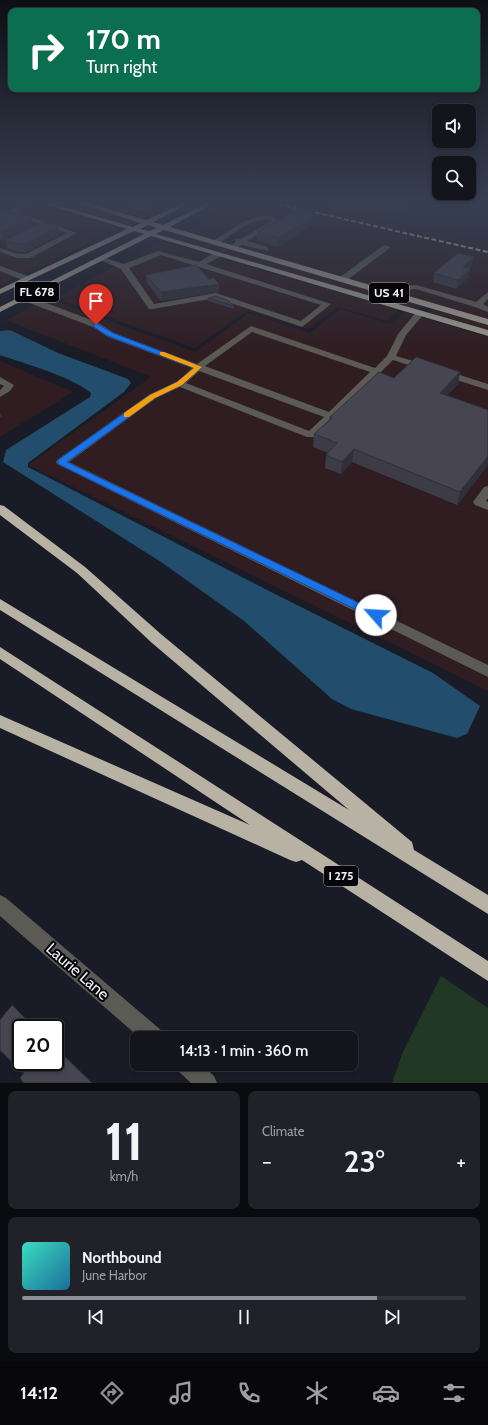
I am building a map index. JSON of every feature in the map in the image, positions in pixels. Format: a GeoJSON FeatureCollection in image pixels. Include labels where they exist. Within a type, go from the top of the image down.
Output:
{"type":"FeatureCollection","features":[{"type":"Feature","properties":{"kind":"highway"},"geometry":{"type":"LineString","coordinates":[[0,509],[81,570],[157,639],[438,874]]}},
{"type":"Feature","properties":{"kind":"highway"},"geometry":{"type":"LineString","coordinates":[[0,604],[488,905]]}},
{"type":"Feature","properties":{"kind":"highway","name":"I 275"},"geometry":{"type":"LineString","coordinates":[[0,652],[488,972]]}},
{"type":"Feature","properties":{"kind":"highway"},"geometry":{"type":"LineString","coordinates":[[0,721],[332,871]]}},
{"type":"Feature","properties":{"kind":"main road","name":"FL 678"},"geometry":{"type":"LineString","coordinates":[[0,292],[81,255]]}},
{"type":"Feature","properties":{"kind":"main road","name":"FL 678"},"geometry":{"type":"LineString","coordinates":[[0,310],[111,255]]}},
{"type":"Feature","properties":{"kind":"main road","name":"US 41"},"geometry":{"type":"LineString","coordinates":[[217,255],[488,333]]}},
{"type":"Feature","properties":{"kind":"main road","name":"US 41"},"geometry":{"type":"LineString","coordinates":[[259,255],[488,322]]}},
{"type":"Feature","properties":{"kind":"main road"},"geometry":{"type":"LineString","coordinates":[[420,313],[429,305]]}},
{"type":"Feature","properties":{"kind":"street"},"geometry":{"type":"LineString","coordinates":[[12,255],[28,256],[31,255]]}},
{"type":"Feature","properties":{"kind":"street"},"geometry":{"type":"LineString","coordinates":[[124,267],[157,255]]}},
{"type":"Feature","properties":{"kind":"street"},"geometry":{"type":"LineString","coordinates":[[102,259],[124,267],[136,278],[152,307],[216,295],[302,324],[327,304],[166,255]]}},
{"type":"Feature","properties":{"kind":"street"},"geometry":{"type":"LineString","coordinates":[[182,270],[200,265],[217,255]]}},
{"type":"Feature","properties":{"kind":"street"},"geometry":{"type":"LineString","coordinates":[[343,279],[377,255]]}},
{"type":"Feature","properties":{"kind":"street"},"geometry":{"type":"LineString","coordinates":[[0,268],[28,279]]}},
{"type":"Feature","properties":{"kind":"street"},"geometry":{"type":"LineString","coordinates":[[395,295],[404,288],[409,287],[441,294],[488,310]]}},
{"type":"Feature","properties":{"kind":"street"},"geometry":{"type":"LineString","coordinates":[[429,305],[441,294]]}},
{"type":"Feature","properties":{"kind":"street"},"geometry":{"type":"LineString","coordinates":[[478,306],[488,294]]}},
{"type":"Feature","properties":{"kind":"street"},"geometry":{"type":"LineString","coordinates":[[25,298],[96,325],[111,335],[330,416]]}},
{"type":"Feature","properties":{"kind":"street"},"geometry":{"type":"LineString","coordinates":[[180,384],[311,435],[391,356],[402,334],[420,313]]}},
{"type":"Feature","properties":{"kind":"street"},"geometry":{"type":"LineString","coordinates":[[376,371],[251,329],[198,367],[180,384],[153,396],[61,462],[488,670]]}},
{"type":"Feature","properties":{"kind":"street"},"geometry":{"type":"LineString","coordinates":[[391,356],[488,387]]}},
{"type":"Feature","properties":{"kind":"street"},"geometry":{"type":"LineString","coordinates":[[0,380],[9,385],[7,389],[0,394]]}},
{"type":"Feature","properties":{"kind":"street"},"geometry":{"type":"LineString","coordinates":[[488,490],[479,502],[488,506]]}},
{"type":"Feature","properties":{"kind":"street","name":"Laurie Lane"},"geometry":{"type":"LineString","coordinates":[[0,904],[147,1031]]}},
{"type":"Feature","properties":{"kind":"street"},"geometry":{"type":"LineString","coordinates":[[193,1071],[207,1083]]}},
{"type":"Feature","properties":{"kind":"shaded area"},"geometry":{"type":"Polygon","coordinates":[[[0,255],[65,255],[0,286],[0,255]]]}},
{"type":"Feature","properties":{"kind":"shaded area"},"geometry":{"type":"Polygon","coordinates":[[[138,255],[208,255],[399,310],[387,321],[338,307],[308,329],[247,311],[194,348],[56,298],[138,255]]]}},
{"type":"Feature","properties":{"kind":"shaded area"},"geometry":{"type":"Polygon","coordinates":[[[227,255],[251,255],[422,305],[417,310],[227,255]]]}},
{"type":"Feature","properties":{"kind":"shaded area"},"geometry":{"type":"Polygon","coordinates":[[[267,255],[488,255],[488,319],[267,255]]]}},
{"type":"Feature","properties":{"kind":"shaded area"},"geometry":{"type":"Polygon","coordinates":[[[47,298],[195,352],[249,313],[310,333],[340,309],[390,324],[404,312],[488,337],[488,691],[28,465],[151,377],[6,320],[47,298]]]}},
{"type":"Feature","properties":{"kind":"shaded area"},"geometry":{"type":"Polygon","coordinates":[[[433,308],[488,324],[488,330],[428,313],[433,308]]]}},
{"type":"Feature","properties":{"kind":"shaded area"},"geometry":{"type":"Polygon","coordinates":[[[0,361],[73,392],[0,437],[0,361]]]}},
{"type":"Feature","properties":{"kind":"green space"},"geometry":{"type":"Polygon","coordinates":[[[441,976],[488,1008],[488,1083],[392,1083],[403,1052],[441,976]]]}},
{"type":"Feature","properties":{"kind":"water"},"geometry":{"type":"Polygon","coordinates":[[[10,330],[58,353],[128,379],[131,383],[124,392],[28,463],[28,467],[271,592],[433,673],[480,706],[467,734],[457,738],[351,709],[332,699],[244,621],[161,562],[3,462],[6,450],[90,397],[91,393],[72,381],[35,366],[0,355],[0,331],[10,330]]]}},
{"type":"Feature","properties":{"kind":"building"},"geometry":{"type":"Polygon","coordinates":[[[456,255],[474,257],[463,267],[470,269],[458,280],[434,273],[456,255]]]}},
{"type":"Feature","properties":{"kind":"building"},"geometry":{"type":"Polygon","coordinates":[[[196,265],[209,279],[214,278],[219,284],[161,292],[146,275],[196,265]]]}},
{"type":"Feature","properties":{"kind":"building"},"geometry":{"type":"Polygon","coordinates":[[[216,296],[229,301],[234,306],[208,298],[216,296]]]}},
{"type":"Feature","properties":{"kind":"building"},"geometry":{"type":"Polygon","coordinates":[[[416,357],[460,372],[440,393],[488,410],[488,456],[460,492],[354,449],[342,462],[326,455],[337,443],[314,434],[332,418],[330,417],[379,372],[394,378],[416,357]]]}},
{"type":"Feature","properties":{"kind":"building"},"geometry":{"type":"Polygon","coordinates":[[[12,1005],[26,1019],[12,1019],[12,1062],[0,1050],[0,1020],[12,1005]]]}},
{"type":"Feature","properties":{"kind":"building"},"geometry":{"type":"Polygon","coordinates":[[[64,1056],[92,1083],[24,1083],[20,1078],[24,1073],[22,1071],[64,1071],[64,1056]]]}},
{"type":"Feature","properties":{"kind":"slow traffic"},"geometry":{"type":"LineString","coordinates":[[126,415],[153,396],[180,384],[198,367],[162,354]]}},
{"type":"Feature","properties":{"kind":"route"},"geometry":{"type":"LineString","coordinates":[[96,325],[111,335],[198,367],[180,384],[153,396],[61,462],[376,615]]}}]}
